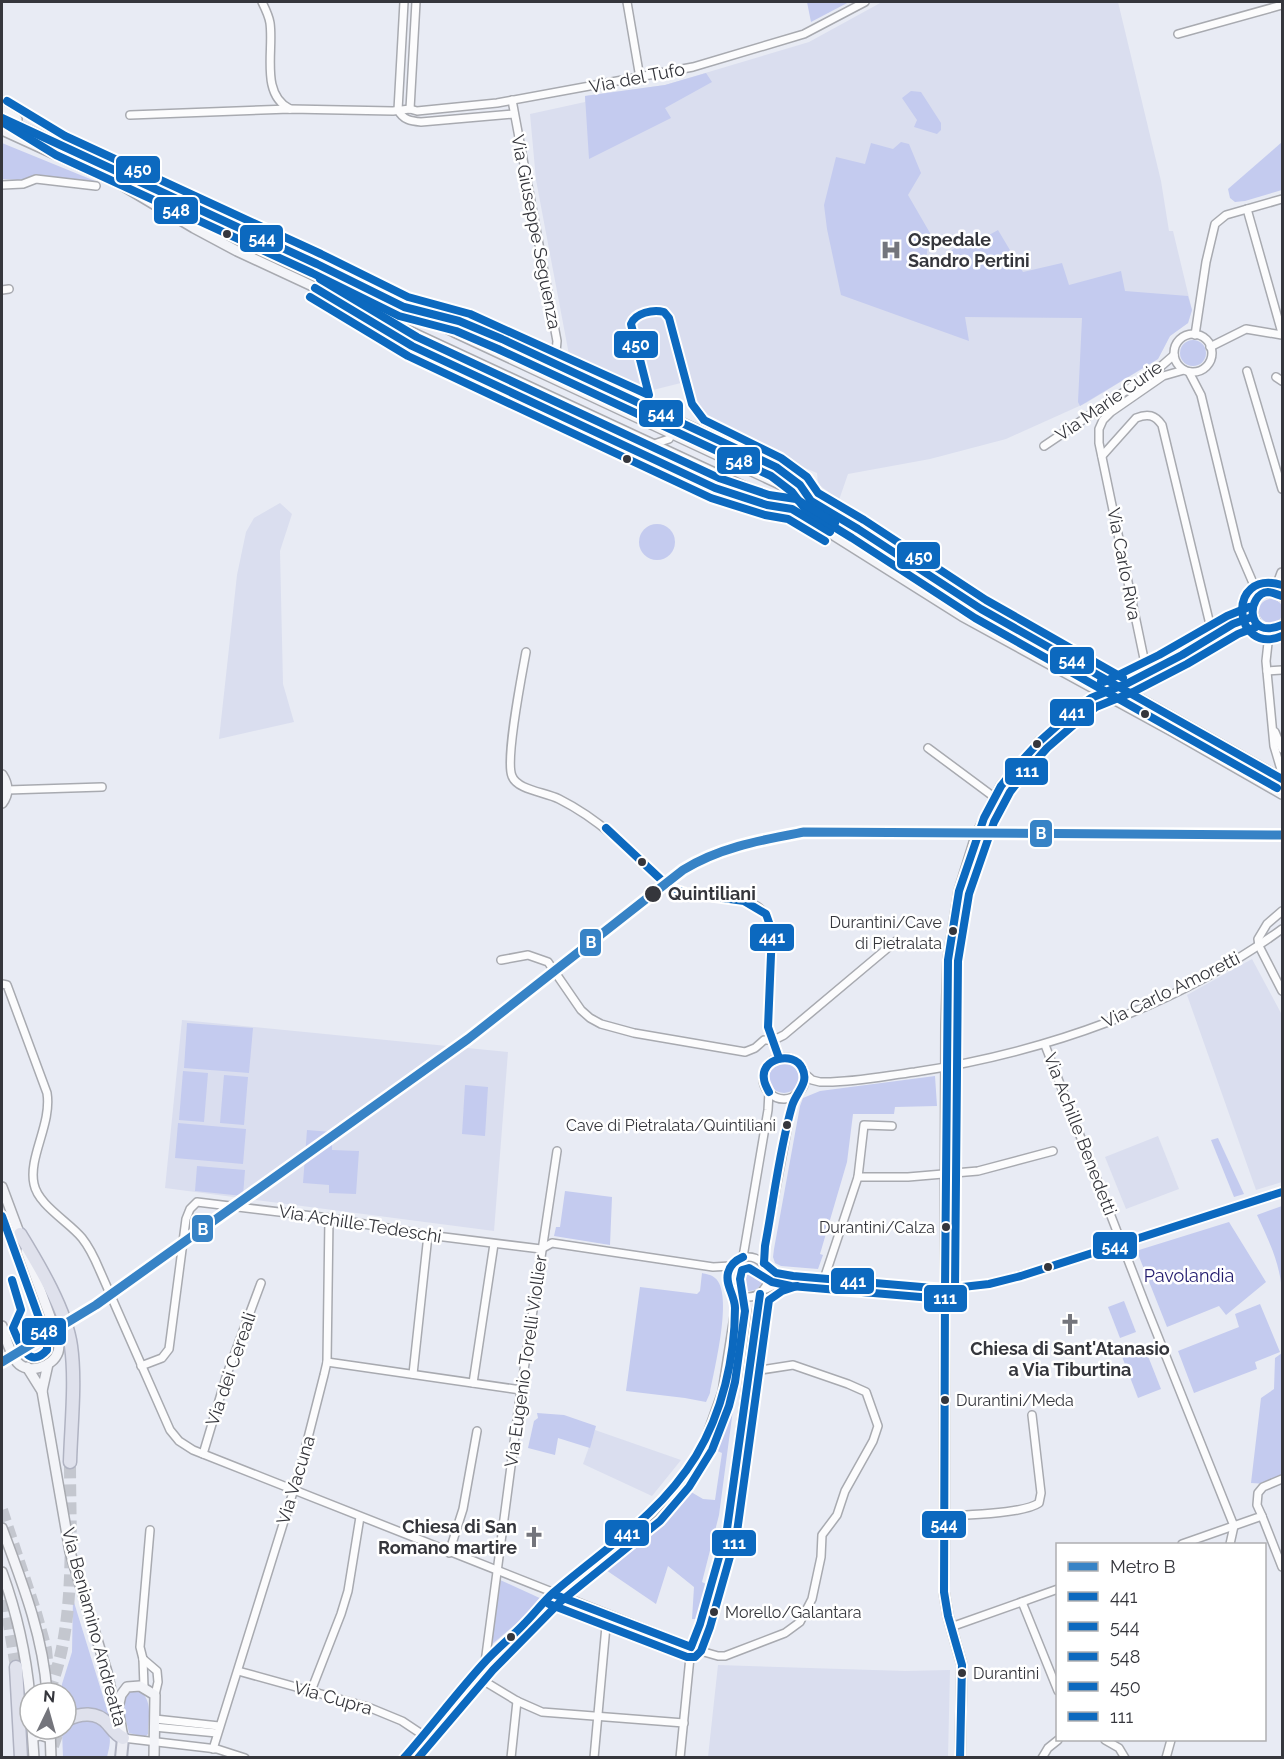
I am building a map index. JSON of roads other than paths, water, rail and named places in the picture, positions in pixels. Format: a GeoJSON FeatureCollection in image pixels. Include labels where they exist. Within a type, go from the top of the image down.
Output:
{"type":"FeatureCollection","features":[{"type":"Feature","properties":{"kind":"highway"},"geometry":{"type":"LineString","coordinates":[[20,1234],[40,1266],[71,1344],[70,1462]]}},
{"type":"Feature","properties":{"kind":"highway"},"geometry":{"type":"LineString","coordinates":[[16,1667],[21,1758]]}},
{"type":"Feature","properties":{"kind":"highway"},"geometry":{"type":"LineString","coordinates":[[78,1715],[96,1716],[107,1722],[116,1735],[123,1738]]}},
{"type":"Feature","properties":{"kind":"main road"},"geometry":{"type":"LineString","coordinates":[[2,110],[60,145]]}},
{"type":"Feature","properties":{"kind":"main road"},"geometry":{"type":"LineString","coordinates":[[2,118],[317,264],[812,501],[981,609],[1282,779]]}},
{"type":"Feature","properties":{"kind":"main road"},"geometry":{"type":"LineString","coordinates":[[2,130],[120,184],[213,239],[792,509],[944,605],[1282,791]]}},
{"type":"Feature","properties":{"kind":"main road"},"geometry":{"type":"LineString","coordinates":[[1279,627],[1260,626],[1252,617],[1256,599],[1263,594],[1279,594],[1282,573]]}},
{"type":"Feature","properties":{"kind":"main road"},"geometry":{"type":"LineString","coordinates":[[960,1758],[962,1671],[960,1653],[945,1601],[944,1516],[946,1067],[948,970],[955,909],[976,836],[994,797],[1040,741],[1082,705],[1147,673],[1233,624],[1252,617]]}},
{"type":"Feature","properties":{"kind":"main road"},"geometry":{"type":"LineString","coordinates":[[2,776],[7,790],[2,802]]}},
{"type":"Feature","properties":{"kind":"main road","name":"Via Beniamino Andreatta"},"geometry":{"type":"LineString","coordinates":[[2,1187],[58,1338],[57,1353],[48,1364],[42,1391]]}},
{"type":"Feature","properties":{"kind":"main road","name":"Via Beniamino Andreatta"},"geometry":{"type":"LineString","coordinates":[[2,1326],[4,1337],[17,1362],[27,1367],[42,1391],[70,1552],[118,1709],[123,1738],[121,1758]]}},
{"type":"Feature","properties":{"kind":"main road"},"geometry":{"type":"LineString","coordinates":[[27,1367],[37,1368],[48,1364]]}},
{"type":"Feature","properties":{"kind":"main road"},"geometry":{"type":"LineString","coordinates":[[2,1528],[41,1644],[46,1681]]}},
{"type":"Feature","properties":{"kind":"main road"},"geometry":{"type":"LineString","coordinates":[[2,1572],[20,1630],[28,1681]]}},
{"type":"Feature","properties":{"kind":"main road"},"geometry":{"type":"LineString","coordinates":[[107,1672],[124,1689]]}},
{"type":"Feature","properties":{"kind":"main road"},"geometry":{"type":"LineString","coordinates":[[124,1689],[133,1686],[144,1687],[155,1695],[154,1758]]}},
{"type":"Feature","properties":{"kind":"main road"},"geometry":{"type":"LineString","coordinates":[[118,1709],[124,1689]]}},
{"type":"Feature","properties":{"kind":"main road"},"geometry":{"type":"LineString","coordinates":[[33,1741],[34,1758]]}},
{"type":"Feature","properties":{"kind":"main road"},"geometry":{"type":"LineString","coordinates":[[50,1741],[51,1758]]}},
{"type":"Feature","properties":{"kind":"street"},"geometry":{"type":"LineString","coordinates":[[262,2],[270,22],[272,88],[277,99],[290,110]]}},
{"type":"Feature","properties":{"kind":"street"},"geometry":{"type":"LineString","coordinates":[[398,110],[404,2]]}},
{"type":"Feature","properties":{"kind":"street"},"geometry":{"type":"LineString","coordinates":[[410,109],[416,2]]}},
{"type":"Feature","properties":{"kind":"street"},"geometry":{"type":"LineString","coordinates":[[627,2],[639,78]]}},
{"type":"Feature","properties":{"kind":"street","name":"Via del Tufo"},"geometry":{"type":"LineString","coordinates":[[130,116],[290,110],[425,110],[513,100],[693,67],[789,39],[818,27],[864,2]]}},
{"type":"Feature","properties":{"kind":"street"},"geometry":{"type":"LineString","coordinates":[[1178,34],[1282,5]]}},
{"type":"Feature","properties":{"kind":"street"},"geometry":{"type":"LineString","coordinates":[[402,37],[414,38]]}},
{"type":"Feature","properties":{"kind":"street","name":"Via Giuseppe Seguenza"},"geometry":{"type":"LineString","coordinates":[[513,100],[556,337],[555,363]]}},
{"type":"Feature","properties":{"kind":"street","name":"Via del Tufo"},"geometry":{"type":"LineString","coordinates":[[398,110],[406,118],[421,122],[514,114]]}},
{"type":"Feature","properties":{"kind":"street"},"geometry":{"type":"LineString","coordinates":[[2,184],[23,184],[36,179],[96,186]]}},
{"type":"Feature","properties":{"kind":"street"},"geometry":{"type":"LineString","coordinates":[[1195,335],[1206,262],[1215,224],[1222,217],[1282,199]]}},
{"type":"Feature","properties":{"kind":"street"},"geometry":{"type":"LineString","coordinates":[[1210,347],[1246,329],[1282,334],[1247,208]]}},
{"type":"Feature","properties":{"kind":"street"},"geometry":{"type":"LineString","coordinates":[[339,298],[375,325],[402,341],[704,483],[759,503],[792,509]]}},
{"type":"Feature","properties":{"kind":"street"},"geometry":{"type":"LineString","coordinates":[[404,307],[466,324],[679,420],[777,467],[800,485],[812,501]]}},
{"type":"Feature","properties":{"kind":"street"},"geometry":{"type":"LineString","coordinates":[[1187,371],[1199,371],[1207,366],[1211,357],[1210,347],[1204,339],[1195,335],[1186,336],[1179,341],[1174,349],[1174,355],[1177,365],[1187,371],[1201,395],[1238,548],[1253,583],[1256,599]]}},
{"type":"Feature","properties":{"kind":"street","name":"Via Marie Curie"},"geometry":{"type":"LineString","coordinates":[[1044,446],[1158,369],[1174,355]]}},
{"type":"Feature","properties":{"kind":"street","name":"Via Carlo Riva"},"geometry":{"type":"LineString","coordinates":[[1147,673],[1102,456],[1099,429],[1103,420],[1111,412],[1163,376],[1187,371]]}},
{"type":"Feature","properties":{"kind":"street"},"geometry":{"type":"LineString","coordinates":[[1247,371],[1282,489]]}},
{"type":"Feature","properties":{"kind":"street"},"geometry":{"type":"LineString","coordinates":[[1102,456],[1137,418],[1152,415],[1162,425],[1213,637]]}},
{"type":"Feature","properties":{"kind":"street"},"geometry":{"type":"LineString","coordinates":[[654,444],[667,441],[679,420]]}},
{"type":"Feature","properties":{"kind":"street"},"geometry":{"type":"LineString","coordinates":[[1279,627],[1267,650],[1267,671],[1274,746],[1282,773]]}},
{"type":"Feature","properties":{"kind":"street"},"geometry":{"type":"LineString","coordinates":[[526,652],[511,749],[510,773],[519,785],[549,794],[570,804],[606,828],[670,888],[686,893],[744,901],[765,912],[772,932],[768,1027],[779,1058]]}},
{"type":"Feature","properties":{"kind":"street"},"geometry":{"type":"LineString","coordinates":[[1267,671],[1282,670]]}},
{"type":"Feature","properties":{"kind":"street"},"geometry":{"type":"LineString","coordinates":[[1273,724],[1282,749]]}},
{"type":"Feature","properties":{"kind":"street"},"geometry":{"type":"LineString","coordinates":[[928,748],[994,797]]}},
{"type":"Feature","properties":{"kind":"street"},"geometry":{"type":"LineString","coordinates":[[7,790],[102,787]]}},
{"type":"Feature","properties":{"kind":"street","name":"Via Carlo Amoretti"},"geometry":{"type":"LineString","coordinates":[[1258,946],[1262,930],[1282,911]]}},
{"type":"Feature","properties":{"kind":"street","name":"Via Carlo Amoretti"},"geometry":{"type":"LineString","coordinates":[[804,1073],[816,1082],[825,1083],[876,1078],[946,1067],[1045,1045],[1128,1014],[1215,972],[1282,929]]}},
{"type":"Feature","properties":{"kind":"street"},"geometry":{"type":"LineString","coordinates":[[501,960],[528,955],[548,962],[585,1013],[595,1021],[616,1029],[745,1052],[755,1048],[764,1040],[784,1035],[896,941]]}},
{"type":"Feature","properties":{"kind":"street"},"geometry":{"type":"LineString","coordinates":[[1258,946],[1282,991]]}},
{"type":"Feature","properties":{"kind":"street"},"geometry":{"type":"LineString","coordinates":[[4,984],[45,1087],[48,1102],[33,1172],[34,1188],[46,1204],[87,1245],[174,1437],[182,1444],[496,1572],[714,1656],[725,1656],[785,1633],[800,1622],[812,1599],[821,1557],[822,1535],[837,1515],[845,1491],[873,1441],[878,1426],[866,1392],[848,1384],[789,1365],[748,1372]]}},
{"type":"Feature","properties":{"kind":"street","name":"Via Achille Benedetti"},"geometry":{"type":"LineString","coordinates":[[1045,1045],[1234,1526]]}},
{"type":"Feature","properties":{"kind":"street"},"geometry":{"type":"LineString","coordinates":[[786,1057],[796,1061],[804,1073],[803,1087],[795,1095],[782,1099],[769,1092],[765,1085],[764,1074],[768,1064],[779,1058],[786,1057]]}},
{"type":"Feature","properties":{"kind":"street"},"geometry":{"type":"LineString","coordinates":[[743,1257],[768,1110],[769,1092]]}},
{"type":"Feature","properties":{"kind":"street"},"geometry":{"type":"LineString","coordinates":[[680,1758],[691,1647],[700,1624],[727,1529],[748,1372],[762,1292],[769,1279],[765,1264],[765,1246],[795,1095]]}},
{"type":"Feature","properties":{"kind":"street"},"geometry":{"type":"LineString","coordinates":[[824,1279],[858,1177],[864,1125],[892,1126]]}},
{"type":"Feature","properties":{"kind":"street","name":"Via Eugenio Torelli Viollier"},"geometry":{"type":"LineString","coordinates":[[484,1663],[521,1390],[557,1151]]}},
{"type":"Feature","properties":{"kind":"street"},"geometry":{"type":"LineString","coordinates":[[858,1177],[946,1175],[985,1170],[1053,1151]]}},
{"type":"Feature","properties":{"kind":"street"},"geometry":{"type":"LineString","coordinates":[[542,1249],[552,1243],[713,1267],[731,1266],[743,1257],[753,1257],[776,1273],[793,1276],[945,1290],[1001,1281],[1282,1192]]}},
{"type":"Feature","properties":{"kind":"street","name":"Via Achille Tedeschi"},"geometry":{"type":"LineString","coordinates":[[141,1366],[162,1358],[169,1348],[186,1219],[194,1204],[204,1201],[542,1249]]}},
{"type":"Feature","properties":{"kind":"street","name":"Via Vacuna"},"geometry":{"type":"LineString","coordinates":[[213,1749],[294,1490],[312,1428],[327,1362],[329,1218]]}},
{"type":"Feature","properties":{"kind":"street"},"geometry":{"type":"LineString","coordinates":[[413,1374],[428,1234]]}},
{"type":"Feature","properties":{"kind":"street"},"geometry":{"type":"LineString","coordinates":[[473,1383],[494,1244]]}},
{"type":"Feature","properties":{"kind":"street"},"geometry":{"type":"LineString","coordinates":[[728,1280],[731,1266]]}},
{"type":"Feature","properties":{"kind":"street"},"geometry":{"type":"LineString","coordinates":[[404,1758],[484,1663],[553,1594],[653,1513],[672,1492],[698,1454],[715,1416],[724,1385],[735,1310],[732,1289],[728,1280],[713,1267]]}},
{"type":"Feature","properties":{"kind":"street"},"geometry":{"type":"LineString","coordinates":[[732,1289],[744,1297],[751,1298],[777,1282],[793,1276]]}},
{"type":"Feature","properties":{"kind":"street","name":"Via dei Cereali"},"geometry":{"type":"LineString","coordinates":[[202,1454],[227,1374],[261,1283]]}},
{"type":"Feature","properties":{"kind":"street"},"geometry":{"type":"LineString","coordinates":[[327,1362],[521,1390]]}},
{"type":"Feature","properties":{"kind":"street"},"geometry":{"type":"LineString","coordinates":[[944,1516],[984,1514],[1039,1503],[1041,1493],[1032,1415]]}},
{"type":"Feature","properties":{"kind":"street"},"geometry":{"type":"LineString","coordinates":[[449,1553],[463,1509],[477,1431]]}},
{"type":"Feature","properties":{"kind":"street"},"geometry":{"type":"LineString","coordinates":[[1282,1479],[1260,1490],[1257,1502],[1282,1567]]}},
{"type":"Feature","properties":{"kind":"street"},"geometry":{"type":"LineString","coordinates":[[1187,1543],[1262,1516]]}},
{"type":"Feature","properties":{"kind":"street"},"geometry":{"type":"LineString","coordinates":[[311,1691],[348,1591],[360,1517]]}},
{"type":"Feature","properties":{"kind":"street"},"geometry":{"type":"LineString","coordinates":[[1230,1543],[1234,1526]]}},
{"type":"Feature","properties":{"kind":"street"},"geometry":{"type":"LineString","coordinates":[[144,1687],[140,1647],[150,1530]]}},
{"type":"Feature","properties":{"kind":"street"},"geometry":{"type":"LineString","coordinates":[[951,1627],[1056,1590]]}},
{"type":"Feature","properties":{"kind":"street"},"geometry":{"type":"LineString","coordinates":[[1022,1602],[1056,1686]]}},
{"type":"Feature","properties":{"kind":"street"},"geometry":{"type":"LineString","coordinates":[[594,1758],[607,1615]]}},
{"type":"Feature","properties":{"kind":"street"},"geometry":{"type":"LineString","coordinates":[[143,1659],[157,1671],[158,1682],[155,1695]]}},
{"type":"Feature","properties":{"kind":"street","name":"Via Cupra"},"geometry":{"type":"LineString","coordinates":[[238,1671],[387,1714],[423,1735]]}},
{"type":"Feature","properties":{"kind":"street"},"geometry":{"type":"LineString","coordinates":[[474,1675],[517,1701],[542,1712],[684,1723]]}},
{"type":"Feature","properties":{"kind":"street"},"geometry":{"type":"LineString","coordinates":[[511,1758],[517,1701]]}},
{"type":"Feature","properties":{"kind":"street"},"geometry":{"type":"LineString","coordinates":[[155,1723],[218,1730]]}},
{"type":"Feature","properties":{"kind":"street"},"geometry":{"type":"LineString","coordinates":[[123,1738],[213,1749],[245,1758]]}},
{"type":"Feature","properties":{"kind":"street"},"geometry":{"type":"LineString","coordinates":[[1042,1758],[1048,1748],[1057,1741]]}},
{"type":"Feature","properties":{"kind":"street"},"geometry":{"type":"LineString","coordinates":[[1107,1741],[1119,1748],[1125,1758]]}},
{"type":"Feature","properties":{"kind":"street"},"geometry":{"type":"LineString","coordinates":[[1166,1758],[1171,1741]]}},
{"type":"Feature","properties":{"kind":"tunnel"},"geometry":{"type":"LineString","coordinates":[[53,1681],[62,1649],[69,1598],[70,1462]]}},
{"type":"Feature","properties":{"kind":"tunnel"},"geometry":{"type":"LineString","coordinates":[[2,1510],[36,1613],[46,1649],[48,1671]]}},
{"type":"Feature","properties":{"kind":"tunnel"},"geometry":{"type":"LineString","coordinates":[[2,1582],[16,1667]]}},
{"type":"Feature","properties":{"kind":"tunnel"},"geometry":{"type":"LineString","coordinates":[[53,1746],[55,1741]]}},
{"type":"Feature","properties":{"kind":"metro line","name":"B"},"geometry":{"type":"LineString","coordinates":[[2,1362],[96,1305],[468,1039],[683,870],[712,855],[742,845],[804,832],[1282,835]]}},
{"type":"Feature","properties":{"kind":"place","name":"Ospedale Sandro Pertini"},"geometry":{"type":"Point","coordinates":[891,250]}},
{"type":"Feature","properties":{"kind":"place","name":"Quintiliani"},"geometry":{"type":"Point","coordinates":[653,894]}},
{"type":"Feature","properties":{"kind":"place","name":"Durantini/Cave di Pietralata"},"geometry":{"type":"Point","coordinates":[953,931]}},
{"type":"Feature","properties":{"kind":"place","name":"Cave di Pietralata/Quintiliani"},"geometry":{"type":"Point","coordinates":[787,1125]}},
{"type":"Feature","properties":{"kind":"place","name":"Durantini/Calza"},"geometry":{"type":"Point","coordinates":[946,1227]}},
{"type":"Feature","properties":{"kind":"place","name":"Chiesa di Sant'Atanasio a Via Tiburtina"},"geometry":{"type":"Point","coordinates":[1070,1324]}},
{"type":"Feature","properties":{"kind":"place","name":"Durantini/Meda"},"geometry":{"type":"Point","coordinates":[945,1400]}},
{"type":"Feature","properties":{"kind":"place","name":"Chiesa di San Romano martire"},"geometry":{"type":"Point","coordinates":[534,1537]}},
{"type":"Feature","properties":{"kind":"place","name":"Morello/Galantara"},"geometry":{"type":"Point","coordinates":[714,1612]}},
{"type":"Feature","properties":{"kind":"place","name":"Durantini"},"geometry":{"type":"Point","coordinates":[962,1673]}},
{"type":"Feature","properties":{"kind":"park label","name":"Pavolandia"},"geometry":{"type":"Point","coordinates":[1189,1276]}}]}
